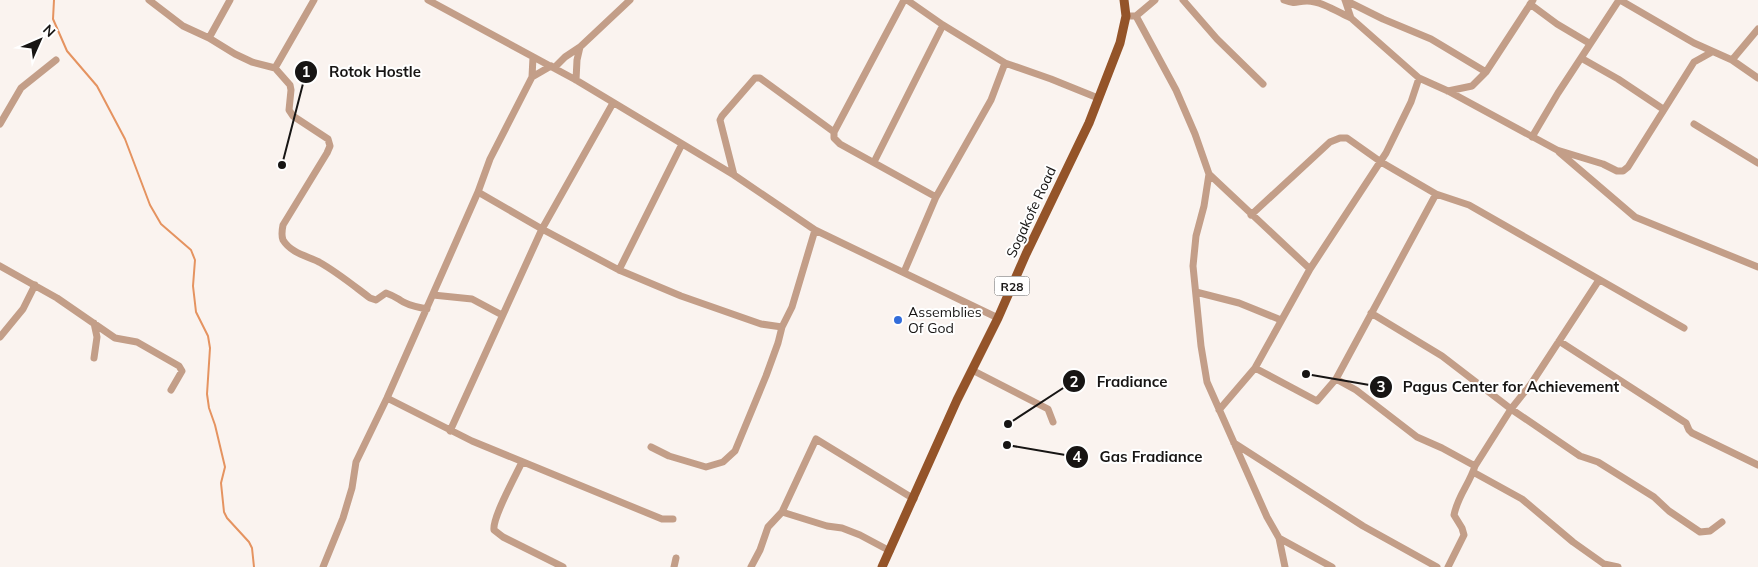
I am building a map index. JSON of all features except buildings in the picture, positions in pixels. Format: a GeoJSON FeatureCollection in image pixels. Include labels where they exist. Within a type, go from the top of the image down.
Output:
{"type":"FeatureCollection","features":[{"type":"Feature","properties":{"kind":"main road","name":"Sogakofe Road"},"geometry":{"type":"LineString","coordinates":[[882,567],[957,400],[998,318],[1026,254],[1089,123],[1115,58],[1126,16],[1124,0]]}},
{"type":"Feature","properties":{"kind":"street"},"geometry":{"type":"LineString","coordinates":[[149,0],[183,26],[252,62],[275,68],[290,85],[289,110],[293,116],[328,139],[330,146],[283,225],[281,232],[283,240],[293,250],[318,262],[370,298],[376,300],[386,293],[410,305],[427,309]]}},
{"type":"Feature","properties":{"kind":"street"},"geometry":{"type":"LineString","coordinates":[[209,38],[230,0]]}},
{"type":"Feature","properties":{"kind":"street"},"geometry":{"type":"LineString","coordinates":[[275,68],[314,0]]}},
{"type":"Feature","properties":{"kind":"street"},"geometry":{"type":"LineString","coordinates":[[428,0],[576,80],[734,175],[815,230],[998,318]]}},
{"type":"Feature","properties":{"kind":"street"},"geometry":{"type":"LineString","coordinates":[[532,77],[552,67],[580,47],[630,0]]}},
{"type":"Feature","properties":{"kind":"street"},"geometry":{"type":"LineString","coordinates":[[936,197],[840,144],[834,138],[834,132],[905,0],[1005,63],[1098,98]]}},
{"type":"Feature","properties":{"kind":"street"},"geometry":{"type":"LineString","coordinates":[[1126,16],[1136,16],[1155,0]]}},
{"type":"Feature","properties":{"kind":"street"},"geometry":{"type":"LineString","coordinates":[[1183,0],[1217,39],[1263,84]]}},
{"type":"Feature","properties":{"kind":"street"},"geometry":{"type":"LineString","coordinates":[[1284,0],[1294,4],[1306,1],[1313,2],[1351,18],[1419,78],[1448,91],[1557,150],[1603,164],[1617,171],[1623,171],[1628,167],[1694,62],[1712,52]]}},
{"type":"Feature","properties":{"kind":"street"},"geometry":{"type":"LineString","coordinates":[[1345,0],[1351,18]]}},
{"type":"Feature","properties":{"kind":"street"},"geometry":{"type":"LineString","coordinates":[[1345,0],[1383,19],[1431,39],[1486,72]]}},
{"type":"Feature","properties":{"kind":"street"},"geometry":{"type":"LineString","coordinates":[[1532,137],[1589,43],[1619,0],[1712,52],[1732,60],[1758,78]]}},
{"type":"Feature","properties":{"kind":"street"},"geometry":{"type":"LineString","coordinates":[[1448,91],[1472,86],[1486,72],[1531,2],[1557,24],[1589,43]]}},
{"type":"Feature","properties":{"kind":"street"},"geometry":{"type":"LineString","coordinates":[[1136,16],[1176,90],[1195,134],[1209,174],[1310,269]]}},
{"type":"Feature","properties":{"kind":"street"},"geometry":{"type":"LineString","coordinates":[[874,162],[943,25]]}},
{"type":"Feature","properties":{"kind":"street"},"geometry":{"type":"LineString","coordinates":[[1732,60],[1758,29]]}},
{"type":"Feature","properties":{"kind":"street"},"geometry":{"type":"LineString","coordinates":[[576,80],[580,47]]}},
{"type":"Feature","properties":{"kind":"street"},"geometry":{"type":"LineString","coordinates":[[323,567],[352,488],[356,462],[427,309],[478,192],[490,159],[532,77],[533,57]]}},
{"type":"Feature","properties":{"kind":"street"},"geometry":{"type":"LineString","coordinates":[[1581,58],[1664,109]]}},
{"type":"Feature","properties":{"kind":"street"},"geometry":{"type":"LineString","coordinates":[[0,124],[21,88],[56,60]]}},
{"type":"Feature","properties":{"kind":"street"},"geometry":{"type":"LineString","coordinates":[[904,272],[936,197],[992,100],[1005,63]]}},
{"type":"Feature","properties":{"kind":"street"},"geometry":{"type":"LineString","coordinates":[[734,175],[720,120],[755,78],[760,78],[834,132]]}},
{"type":"Feature","properties":{"kind":"street"},"geometry":{"type":"LineString","coordinates":[[1219,410],[1255,368],[1310,269],[1381,162],[1411,102],[1419,78]]}},
{"type":"Feature","properties":{"kind":"street"},"geometry":{"type":"LineString","coordinates":[[450,431],[542,229],[613,103]]}},
{"type":"Feature","properties":{"kind":"street"},"geometry":{"type":"LineString","coordinates":[[1694,124],[1758,163]]}},
{"type":"Feature","properties":{"kind":"street"},"geometry":{"type":"LineString","coordinates":[[1251,215],[1330,142],[1340,138],[1347,138],[1381,162],[1436,194],[1468,205],[1684,328]]}},
{"type":"Feature","properties":{"kind":"street"},"geometry":{"type":"LineString","coordinates":[[619,270],[682,144]]}},
{"type":"Feature","properties":{"kind":"street"},"geometry":{"type":"LineString","coordinates":[[1557,150],[1635,217],[1758,267]]}},
{"type":"Feature","properties":{"kind":"street"},"geometry":{"type":"LineString","coordinates":[[1209,174],[1204,206],[1196,236],[1193,266],[1201,346],[1207,382],[1279,538],[1285,567]]}},
{"type":"Feature","properties":{"kind":"street"},"geometry":{"type":"LineString","coordinates":[[478,192],[619,270],[681,296],[761,324],[782,327]]}},
{"type":"Feature","properties":{"kind":"street"},"geometry":{"type":"LineString","coordinates":[[1255,368],[1317,401],[1336,378],[1436,194]]}},
{"type":"Feature","properties":{"kind":"street"},"geometry":{"type":"LineString","coordinates":[[650,447],[668,456],[706,466],[723,462],[732,455],[754,405],[778,343],[782,327],[792,307],[815,230]]}},
{"type":"Feature","properties":{"kind":"street"},"geometry":{"type":"LineString","coordinates":[[0,266],[94,322],[115,338],[137,342],[179,366],[182,371],[171,390]]}},
{"type":"Feature","properties":{"kind":"street"},"geometry":{"type":"LineString","coordinates":[[1448,567],[1464,535],[1454,515],[1457,501],[1474,469],[1511,409],[1531,384],[1599,280]]}},
{"type":"Feature","properties":{"kind":"street"},"geometry":{"type":"LineString","coordinates":[[0,336],[23,309],[35,286]]}},
{"type":"Feature","properties":{"kind":"street"},"geometry":{"type":"LineString","coordinates":[[1196,292],[1239,303],[1281,320]]}},
{"type":"Feature","properties":{"kind":"street"},"geometry":{"type":"LineString","coordinates":[[432,295],[472,299],[502,315]]}},
{"type":"Feature","properties":{"kind":"street"},"geometry":{"type":"LineString","coordinates":[[1371,313],[1442,356],[1511,409],[1580,456],[1598,462],[1654,497],[1669,511],[1700,532],[1710,531],[1722,522]]}},
{"type":"Feature","properties":{"kind":"street"},"geometry":{"type":"LineString","coordinates":[[94,322],[97,337],[94,358]]}},
{"type":"Feature","properties":{"kind":"street"},"geometry":{"type":"LineString","coordinates":[[1559,341],[1686,422],[1692,433],[1758,465]]}},
{"type":"Feature","properties":{"kind":"street"},"geometry":{"type":"LineString","coordinates":[[972,370],[1048,409],[1054,422]]}},
{"type":"Feature","properties":{"kind":"street"},"geometry":{"type":"LineString","coordinates":[[1336,378],[1356,390],[1417,437],[1442,448],[1522,500],[1572,542],[1604,565],[1618,567]]}},
{"type":"Feature","properties":{"kind":"street"},"geometry":{"type":"LineString","coordinates":[[387,398],[450,431],[522,462],[662,519],[673,519]]}},
{"type":"Feature","properties":{"kind":"street"},"geometry":{"type":"LineString","coordinates":[[751,567],[760,550],[768,527],[782,512],[816,439],[914,499]]}},
{"type":"Feature","properties":{"kind":"street"},"geometry":{"type":"LineString","coordinates":[[1234,443],[1362,526],[1437,567]]}},
{"type":"Feature","properties":{"kind":"street"},"geometry":{"type":"LineString","coordinates":[[522,462],[501,506],[494,530],[561,567]]}},
{"type":"Feature","properties":{"kind":"street"},"geometry":{"type":"LineString","coordinates":[[782,512],[827,526],[842,528],[890,551]]}},
{"type":"Feature","properties":{"kind":"street"},"geometry":{"type":"LineString","coordinates":[[1279,538],[1332,567]]}},
{"type":"Feature","properties":{"kind":"street"},"geometry":{"type":"LineString","coordinates":[[674,567],[676,558]]}},
{"type":"Feature","properties":{"kind":"waterway"},"geometry":{"type":"LineString","coordinates":[[54,0],[53,19],[67,51],[97,86],[125,139],[150,205],[161,224],[191,250],[195,260],[193,286],[196,312],[208,336],[210,348],[207,394],[209,408],[225,467],[221,483],[224,512],[227,518],[249,542],[252,548],[254,567]]}},
{"type":"Feature","properties":{"kind":"place","name":"Rotok Hostle"},"geometry":{"type":"Point","coordinates":[282,165]}},
{"type":"Feature","properties":{"kind":"place","name":"Assemblies Of God"},"geometry":{"type":"Point","coordinates":[898,320]}},
{"type":"Feature","properties":{"kind":"place","name":"Pagus Center for Achievement"},"geometry":{"type":"Point","coordinates":[1306,374]}},
{"type":"Feature","properties":{"kind":"place","name":"Fradiance"},"geometry":{"type":"Point","coordinates":[1008,424]}},
{"type":"Feature","properties":{"kind":"place","name":"Gas Fradiance"},"geometry":{"type":"Point","coordinates":[1007,445]}}]}
